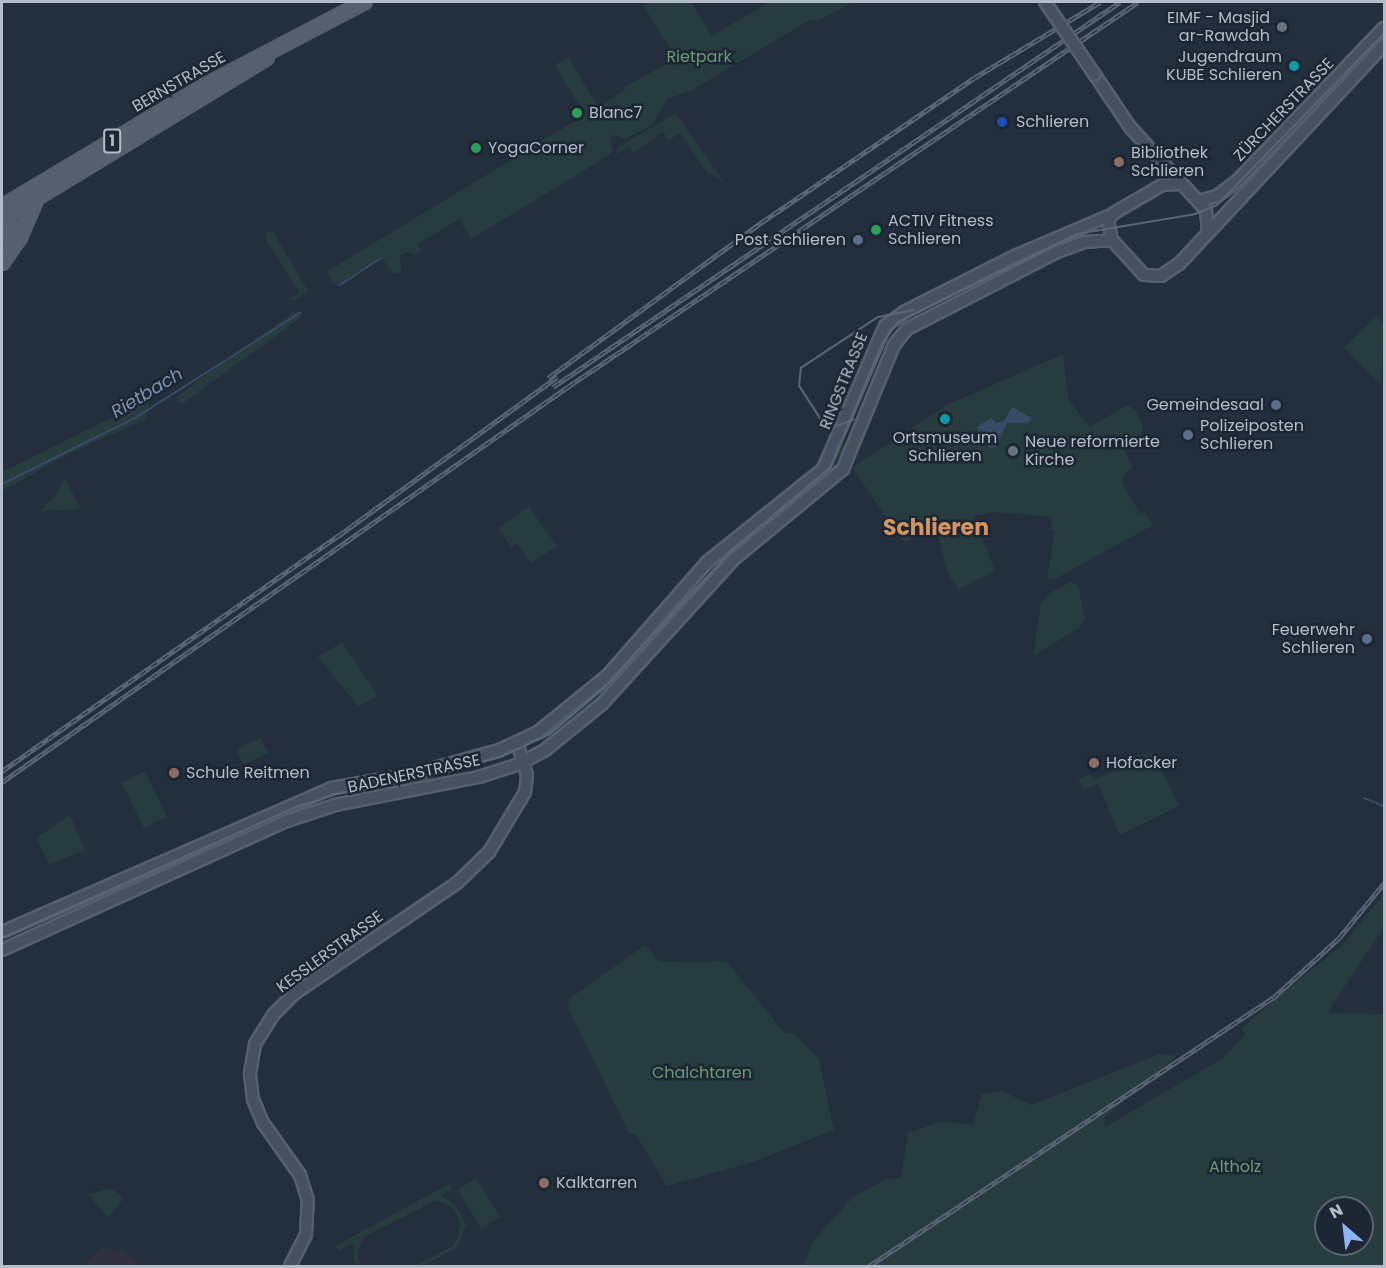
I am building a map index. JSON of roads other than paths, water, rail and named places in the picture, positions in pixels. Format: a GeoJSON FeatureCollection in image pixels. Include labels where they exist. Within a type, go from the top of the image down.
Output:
{"type":"FeatureCollection","features":[{"type":"Feature","properties":{"kind":"main road","name":"BERNSTRASSE"},"geometry":{"type":"LineString","coordinates":[[3,214],[206,85],[273,53],[365,2]]}},
{"type":"Feature","properties":{"kind":"main road"},"geometry":{"type":"LineString","coordinates":[[1045,2],[1147,147],[1160,168],[1162,185],[1180,184]]}},
{"type":"Feature","properties":{"kind":"main road","name":"ZÜRCHERSTRASSE"},"geometry":{"type":"LineString","coordinates":[[1198,201],[1217,196],[1238,180],[1384,28]]}},
{"type":"Feature","properties":{"kind":"main road","name":"ZÜRCHERSTRASSE"},"geometry":{"type":"LineString","coordinates":[[1112,240],[1136,270],[1161,276],[1179,264],[1384,45]]}},
{"type":"Feature","properties":{"kind":"main road","name":"BERNSTRASSE"},"geometry":{"type":"LineString","coordinates":[[3,214],[36,199],[251,71],[273,53]]}},
{"type":"Feature","properties":{"kind":"main road"},"geometry":{"type":"LineString","coordinates":[[1147,147],[1208,214],[1208,233]]}},
{"type":"Feature","properties":{"kind":"main road","name":"RINGSTRASSE"},"geometry":{"type":"LineString","coordinates":[[834,448],[875,342],[890,322],[1046,241],[1111,215],[1162,185]]}},
{"type":"Feature","properties":{"kind":"main road"},"geometry":{"type":"LineString","coordinates":[[2,263],[36,199]]}},
{"type":"Feature","properties":{"kind":"main road"},"geometry":{"type":"LineString","coordinates":[[3,214],[10,226],[12,248]]}},
{"type":"Feature","properties":{"kind":"main road"},"geometry":{"type":"LineString","coordinates":[[1111,215],[1107,227],[1112,240]]}},
{"type":"Feature","properties":{"kind":"main road","name":"RINGSTRASSE"},"geometry":{"type":"LineString","coordinates":[[862,427],[895,344],[913,323],[1012,278],[1057,252],[1085,242],[1112,240]]}},
{"type":"Feature","properties":{"kind":"main road","name":"BADENERSTRASSE"},"geometry":{"type":"LineString","coordinates":[[2,950],[279,824],[335,805],[445,786],[524,762],[564,736],[602,704],[734,559],[843,469],[862,427]]}},
{"type":"Feature","properties":{"kind":"main road","name":"BADENERSTRASSE"},"geometry":{"type":"LineString","coordinates":[[2,932],[331,788],[412,774],[517,743],[586,696],[691,578],[734,537],[815,477],[834,448]]}},
{"type":"Feature","properties":{"kind":"main road"},"geometry":{"type":"LineString","coordinates":[[691,578],[702,596]]}},
{"type":"Feature","properties":{"kind":"main road","name":"KESSLERSTRASSE"},"geometry":{"type":"LineString","coordinates":[[290,1266],[306,1234],[308,1201],[300,1175],[263,1123],[253,1099],[251,1062],[260,1034],[295,993],[434,900],[477,864],[498,842],[522,800],[527,781],[524,762],[517,743]]}},
{"type":"Feature","properties":{"kind":"main road"},"geometry":{"type":"LineString","coordinates":[[331,788],[335,805]]}},
{"type":"Feature","properties":{"kind":"main road"},"geometry":{"type":"LineString","coordinates":[[61,906],[68,921]]}},
{"type":"Feature","properties":{"kind":"water"},"geometry":{"type":"Polygon","coordinates":[[[1012,407],[1032,418],[1028,423],[1007,423],[996,446],[991,449],[978,434],[978,426],[992,418],[995,423],[1004,421],[1012,407]]]}},
{"type":"Feature","properties":{"kind":"waterway","name":"Rietbach"},"geometry":{"type":"LineString","coordinates":[[340,285],[381,258]]}},
{"type":"Feature","properties":{"kind":"waterway","name":"Rietbach"},"geometry":{"type":"LineString","coordinates":[[2,484],[135,418],[300,313]]}},
{"type":"Feature","properties":{"kind":"waterway"},"geometry":{"type":"LineString","coordinates":[[1364,798],[1384,806]]}},
{"type":"Feature","properties":{"kind":"tram line"},"geometry":{"type":"LineString","coordinates":[[2,938],[296,807],[338,794],[423,779],[501,757],[550,734],[603,689],[731,551],[830,468],[882,344],[898,322],[1077,234],[1195,214],[1217,205],[1384,34]]}},
{"type":"Feature","properties":{"kind":"tram line"},"geometry":{"type":"LineString","coordinates":[[854,420],[836,427],[821,420],[799,386],[801,368],[878,317],[913,310]]}},
{"type":"Feature","properties":{"kind":"railway"},"geometry":{"type":"LineString","coordinates":[[548,378],[762,222],[974,78],[1100,2]]}},
{"type":"Feature","properties":{"kind":"railway"},"geometry":{"type":"LineString","coordinates":[[553,387],[1120,2]]}},
{"type":"Feature","properties":{"kind":"railway"},"geometry":{"type":"LineString","coordinates":[[2,782],[569,386],[1138,2]]}},
{"type":"Feature","properties":{"kind":"railway"},"geometry":{"type":"LineString","coordinates":[[2,771],[338,536],[557,377]]}},
{"type":"Feature","properties":{"kind":"railway"},"geometry":{"type":"LineString","coordinates":[[869,1266],[1273,998],[1339,938],[1384,883]]}},
{"type":"Feature","properties":{"kind":"place","name":"EIMF - Masjid ar-Rawdah"},"geometry":{"type":"Point","coordinates":[1282,27]}},
{"type":"Feature","properties":{"kind":"place","name":"Jugendraum KUBE Schlieren"},"geometry":{"type":"Point","coordinates":[1294,66]}},
{"type":"Feature","properties":{"kind":"place","name":"Blanc7"},"geometry":{"type":"Point","coordinates":[577,113]}},
{"type":"Feature","properties":{"kind":"place","name":"Schlieren"},"geometry":{"type":"Point","coordinates":[1002,122]}},
{"type":"Feature","properties":{"kind":"place","name":"YogaCorner"},"geometry":{"type":"Point","coordinates":[476,148]}},
{"type":"Feature","properties":{"kind":"place","name":"Bibliothek Schlieren"},"geometry":{"type":"Point","coordinates":[1119,162]}},
{"type":"Feature","properties":{"kind":"place","name":"ACTIV Fitness Schlieren"},"geometry":{"type":"Point","coordinates":[876,230]}},
{"type":"Feature","properties":{"kind":"place","name":"Post Schlieren"},"geometry":{"type":"Point","coordinates":[858,240]}},
{"type":"Feature","properties":{"kind":"place","name":"Gemeindesaal"},"geometry":{"type":"Point","coordinates":[1276,405]}},
{"type":"Feature","properties":{"kind":"place","name":"Ortsmuseum Schlieren"},"geometry":{"type":"Point","coordinates":[945,419]}},
{"type":"Feature","properties":{"kind":"place","name":"Polizeiposten Schlieren"},"geometry":{"type":"Point","coordinates":[1188,435]}},
{"type":"Feature","properties":{"kind":"place","name":"Neue reformierte Kirche"},"geometry":{"type":"Point","coordinates":[1013,451]}},
{"type":"Feature","properties":{"kind":"place","name":"Feuerwehr Schlieren"},"geometry":{"type":"Point","coordinates":[1367,639]}},
{"type":"Feature","properties":{"kind":"place","name":"Hofacker"},"geometry":{"type":"Point","coordinates":[1094,763]}},
{"type":"Feature","properties":{"kind":"place","name":"Schule Reitmen"},"geometry":{"type":"Point","coordinates":[174,773]}},
{"type":"Feature","properties":{"kind":"place","name":"Kalktarren"},"geometry":{"type":"Point","coordinates":[544,1183]}},
{"type":"Feature","properties":{"kind":"district","name":"Schlieren"},"geometry":{"type":"Point","coordinates":[936,528]}},
{"type":"Feature","properties":{"kind":"park label","name":"Rietpark"},"geometry":{"type":"Point","coordinates":[699,57]}},
{"type":"Feature","properties":{"kind":"park label","name":"Chalchtaren"},"geometry":{"type":"Point","coordinates":[702,1073]}},
{"type":"Feature","properties":{"kind":"park label","name":"Altholz"},"geometry":{"type":"Point","coordinates":[1235,1167]}}]}
